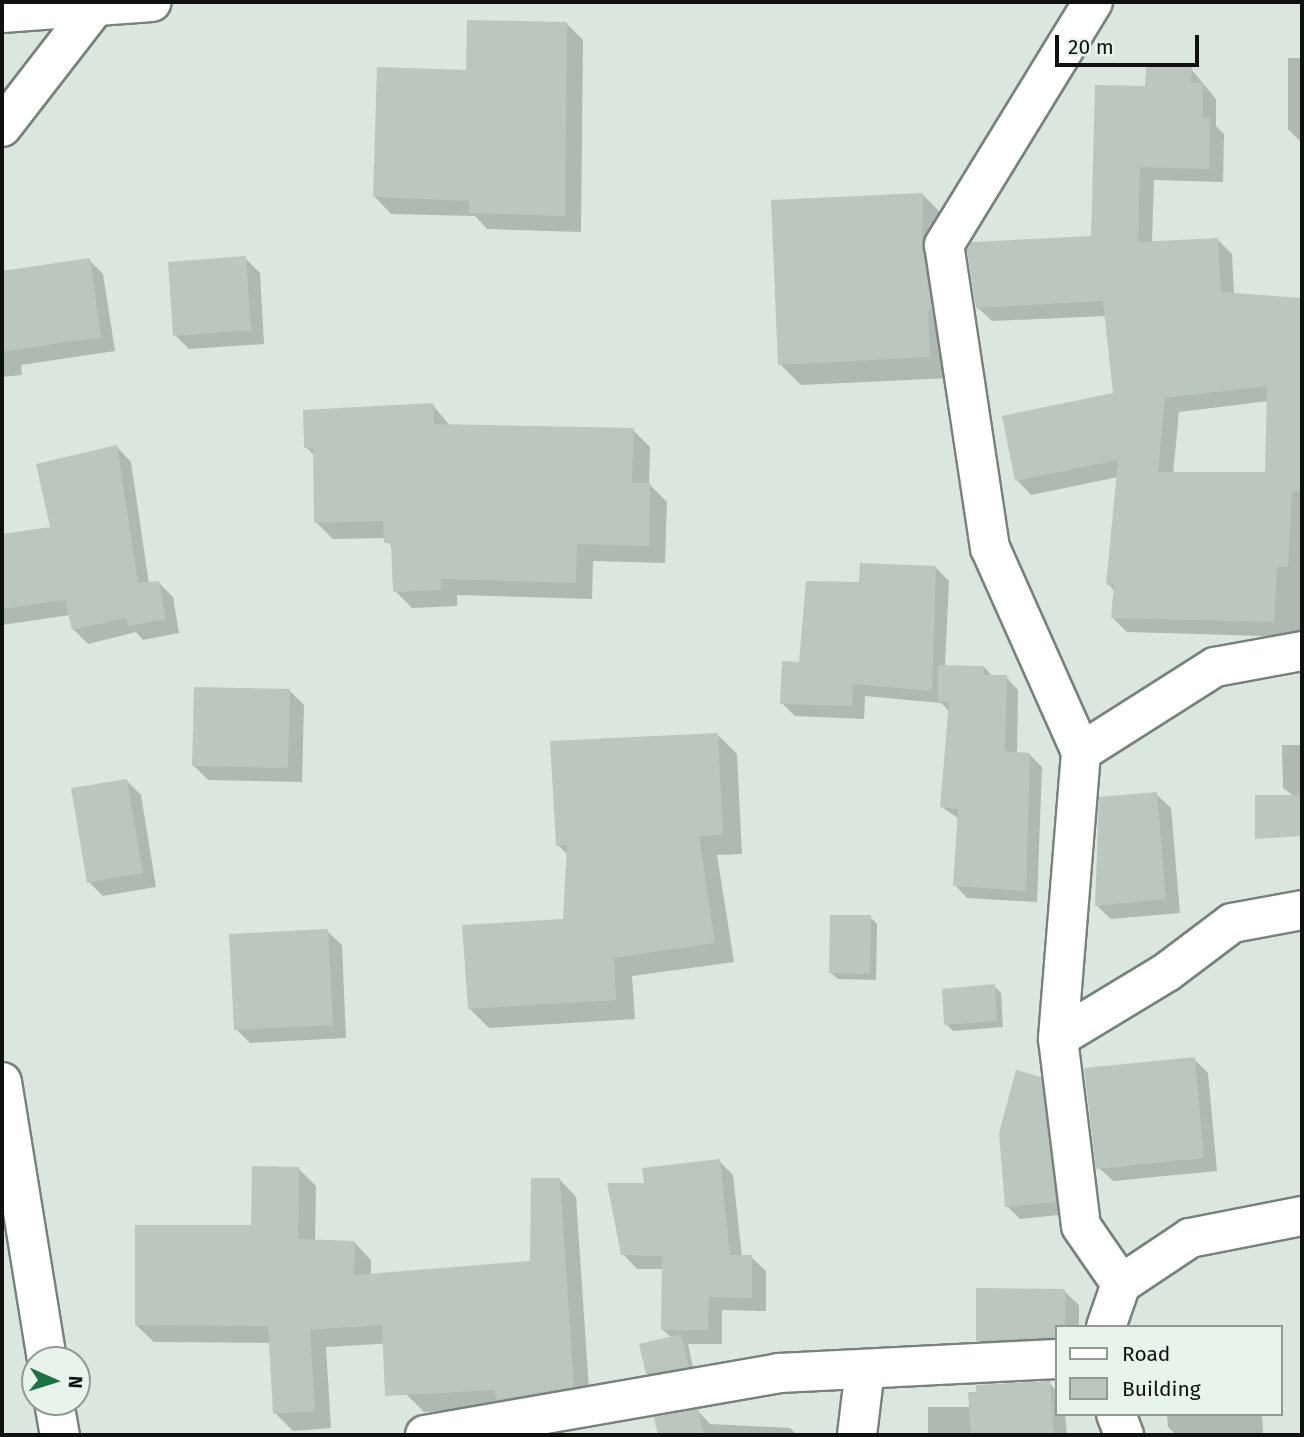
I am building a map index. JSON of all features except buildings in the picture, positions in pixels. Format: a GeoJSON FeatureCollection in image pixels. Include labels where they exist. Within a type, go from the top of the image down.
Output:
{"type":"FeatureCollection","features":[{"type":"Feature","properties":{"kind":"street"},"geometry":{"type":"LineString","coordinates":[[2,13],[152,2]]}},
{"type":"Feature","properties":{"kind":"street"},"geometry":{"type":"LineString","coordinates":[[1093,2],[944,245],[990,548],[1081,752],[1058,1038],[1081,1226],[1121,1284]]}},
{"type":"Feature","properties":{"kind":"street"},"geometry":{"type":"LineString","coordinates":[[2,127],[94,5]]}},
{"type":"Feature","properties":{"kind":"street"},"geometry":{"type":"LineString","coordinates":[[1081,752],[1215,667],[1302,651]]}},
{"type":"Feature","properties":{"kind":"street"},"geometry":{"type":"LineString","coordinates":[[1058,1038],[1167,972],[1232,923],[1302,910]]}},
{"type":"Feature","properties":{"kind":"street"},"geometry":{"type":"LineString","coordinates":[[2,1082],[45,1346]]}},
{"type":"Feature","properties":{"kind":"street"},"geometry":{"type":"LineString","coordinates":[[1107,1325],[1121,1284],[1190,1238],[1302,1216]]}},
{"type":"Feature","properties":{"kind":"street"},"geometry":{"type":"LineString","coordinates":[[425,1435],[779,1373],[1056,1359]]}},
{"type":"Feature","properties":{"kind":"street"},"geometry":{"type":"LineString","coordinates":[[858,1435],[865,1369]]}},
{"type":"Feature","properties":{"kind":"street"},"geometry":{"type":"LineString","coordinates":[[57,1416],[60,1435]]}},
{"type":"Feature","properties":{"kind":"street"},"geometry":{"type":"LineString","coordinates":[[1117,1416],[1124,1435]]}}]}
